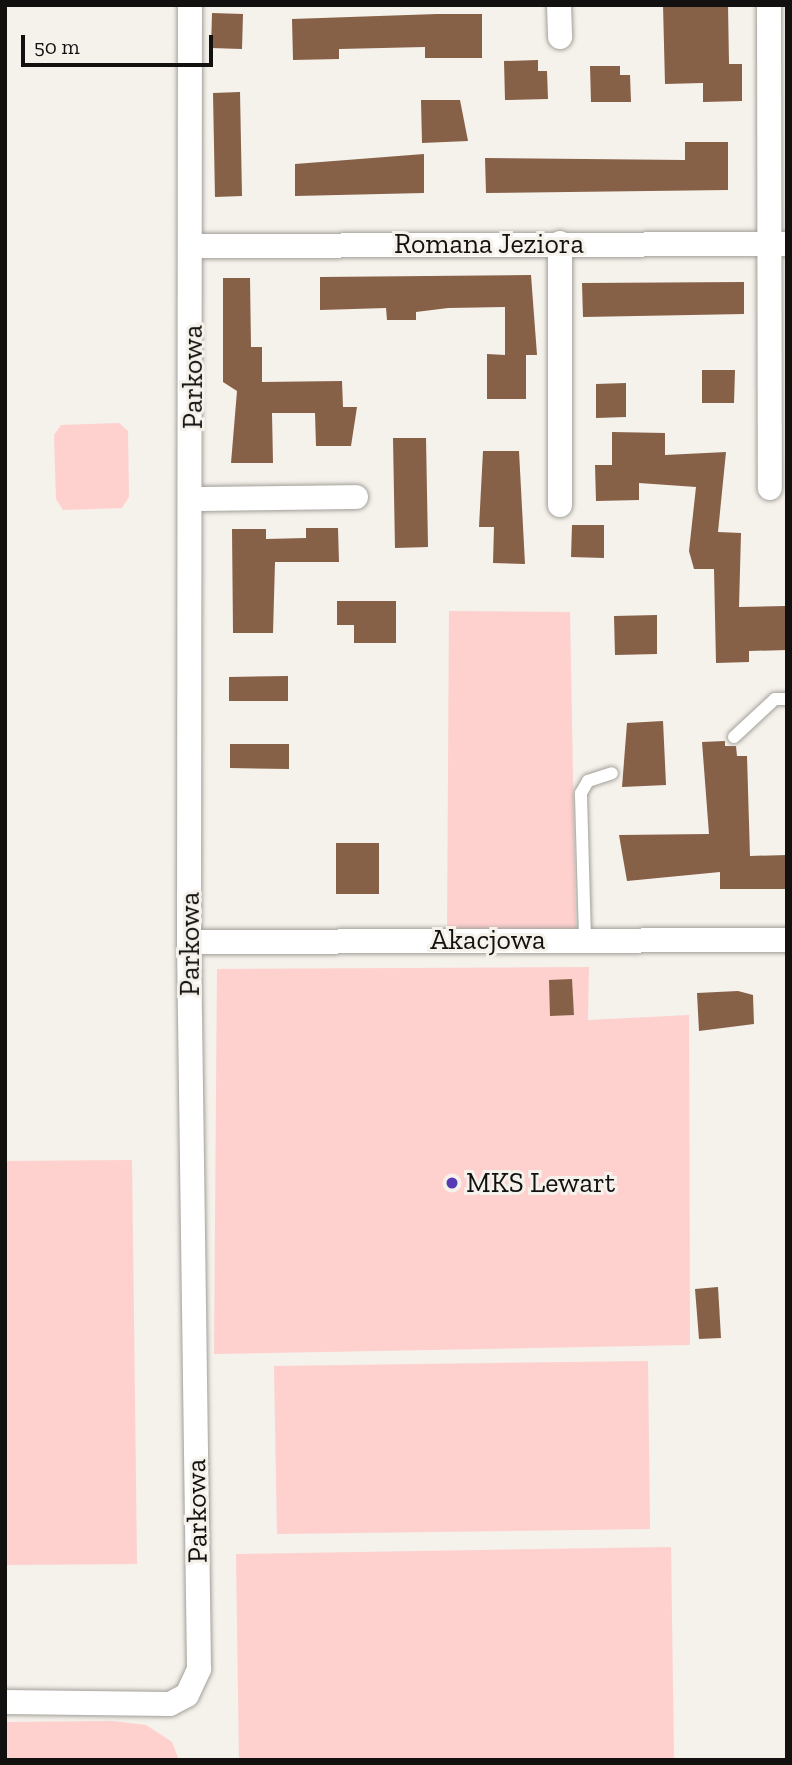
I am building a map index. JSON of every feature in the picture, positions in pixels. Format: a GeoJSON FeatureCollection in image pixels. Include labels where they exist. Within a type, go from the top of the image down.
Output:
{"type":"FeatureCollection","features":[{"type":"Feature","properties":{"kind":"street","name":"Parkowa"},"geometry":{"type":"LineString","coordinates":[[5,1702],[170,1703],[187,1695],[197,1679],[189,942],[194,499],[190,5]]}},
{"type":"Feature","properties":{"kind":"street"},"geometry":{"type":"LineString","coordinates":[[559,5],[560,37]]}},
{"type":"Feature","properties":{"kind":"street"},"geometry":{"type":"LineString","coordinates":[[769,5],[779,244],[770,488]]}},
{"type":"Feature","properties":{"kind":"street"},"geometry":{"type":"LineString","coordinates":[[560,243],[560,505]]}},
{"type":"Feature","properties":{"kind":"street","name":"Romana Jeziora"},"geometry":{"type":"LineString","coordinates":[[192,246],[779,244]]}},
{"type":"Feature","properties":{"kind":"street"},"geometry":{"type":"LineString","coordinates":[[194,499],[356,497]]}},
{"type":"Feature","properties":{"kind":"street","name":"Akacjowa"},"geometry":{"type":"LineString","coordinates":[[189,942],[787,940]]}},
{"type":"Feature","properties":{"kind":"lane"},"geometry":{"type":"LineString","coordinates":[[733,737],[775,699],[787,699]]}},
{"type":"Feature","properties":{"kind":"lane"},"geometry":{"type":"LineString","coordinates":[[585,939],[582,793],[588,781],[612,773]]}},
{"type":"Feature","properties":{"kind":"shaded area"},"geometry":{"type":"Polygon","coordinates":[[[119,423],[128,431],[129,497],[122,508],[63,510],[56,499],[54,435],[61,425],[119,423]]]}},
{"type":"Feature","properties":{"kind":"shaded area"},"geometry":{"type":"Polygon","coordinates":[[[449,611],[570,612],[576,939],[447,942],[449,611]]]}},
{"type":"Feature","properties":{"kind":"shaded area","name":"MKS Lewart"},"geometry":{"type":"Polygon","coordinates":[[[589,967],[588,1020],[689,1015],[690,1345],[214,1354],[217,969],[589,967]]]}},
{"type":"Feature","properties":{"kind":"shaded area"},"geometry":{"type":"Polygon","coordinates":[[[132,1160],[137,1564],[5,1565],[5,1161],[132,1160]]]}},
{"type":"Feature","properties":{"kind":"shaded area"},"geometry":{"type":"Polygon","coordinates":[[[648,1361],[650,1529],[277,1534],[274,1366],[648,1361]]]}},
{"type":"Feature","properties":{"kind":"shaded area"},"geometry":{"type":"Polygon","coordinates":[[[671,1547],[674,1760],[239,1760],[236,1554],[671,1547]]]}},
{"type":"Feature","properties":{"kind":"shaded area"},"geometry":{"type":"Polygon","coordinates":[[[112,1721],[146,1725],[172,1742],[179,1760],[5,1760],[5,1722],[112,1721]]]}},
{"type":"Feature","properties":{"kind":"building"},"geometry":{"type":"Polygon","coordinates":[[[663,5],[728,5],[729,64],[742,64],[742,101],[703,102],[703,83],[665,84],[663,5]]]}},
{"type":"Feature","properties":{"kind":"building"},"geometry":{"type":"Polygon","coordinates":[[[212,13],[243,14],[242,49],[211,48],[212,13]]]}},
{"type":"Feature","properties":{"kind":"building"},"geometry":{"type":"Polygon","coordinates":[[[482,14],[482,58],[425,58],[425,47],[339,49],[339,59],[293,60],[292,19],[482,14]]]}},
{"type":"Feature","properties":{"kind":"building"},"geometry":{"type":"Polygon","coordinates":[[[538,60],[538,71],[547,71],[548,99],[505,100],[504,61],[538,60]]]}},
{"type":"Feature","properties":{"kind":"building"},"geometry":{"type":"Polygon","coordinates":[[[590,66],[620,66],[620,75],[630,75],[631,102],[591,102],[590,66]]]}},
{"type":"Feature","properties":{"kind":"building"},"geometry":{"type":"Polygon","coordinates":[[[240,92],[242,196],[215,197],[213,93],[240,92]]]}},
{"type":"Feature","properties":{"kind":"building"},"geometry":{"type":"Polygon","coordinates":[[[421,100],[460,100],[468,141],[422,143],[421,100]]]}},
{"type":"Feature","properties":{"kind":"building"},"geometry":{"type":"Polygon","coordinates":[[[685,142],[728,142],[728,190],[486,193],[485,158],[685,160],[685,142]]]}},
{"type":"Feature","properties":{"kind":"building"},"geometry":{"type":"Polygon","coordinates":[[[424,154],[424,193],[295,196],[295,164],[424,154]]]}},
{"type":"Feature","properties":{"kind":"building"},"geometry":{"type":"Polygon","coordinates":[[[531,275],[537,355],[526,355],[526,399],[487,399],[487,354],[505,355],[505,307],[448,308],[416,312],[416,320],[387,320],[386,308],[320,310],[320,277],[531,275]]]}},
{"type":"Feature","properties":{"kind":"building"},"geometry":{"type":"Polygon","coordinates":[[[223,278],[250,278],[251,347],[262,347],[262,382],[342,381],[343,407],[357,407],[351,446],[316,446],[315,413],[272,413],[273,463],[231,463],[237,391],[223,382],[223,278]]]}},
{"type":"Feature","properties":{"kind":"building"},"geometry":{"type":"Polygon","coordinates":[[[744,282],[744,314],[583,317],[582,283],[744,282]]]}},
{"type":"Feature","properties":{"kind":"building"},"geometry":{"type":"Polygon","coordinates":[[[702,370],[735,370],[734,403],[702,403],[702,370]]]}},
{"type":"Feature","properties":{"kind":"building"},"geometry":{"type":"Polygon","coordinates":[[[626,383],[626,417],[596,418],[596,384],[626,383]]]}},
{"type":"Feature","properties":{"kind":"building"},"geometry":{"type":"Polygon","coordinates":[[[612,432],[665,433],[665,455],[726,452],[718,532],[741,533],[739,607],[786,606],[787,650],[749,651],[749,662],[716,663],[714,569],[694,569],[689,551],[696,487],[639,483],[639,500],[596,501],[595,465],[612,465],[612,432]]]}},
{"type":"Feature","properties":{"kind":"building"},"geometry":{"type":"Polygon","coordinates":[[[393,438],[426,438],[428,547],[395,548],[393,438]]]}},
{"type":"Feature","properties":{"kind":"building"},"geometry":{"type":"Polygon","coordinates":[[[483,451],[519,451],[525,564],[493,563],[494,527],[479,527],[483,451]]]}},
{"type":"Feature","properties":{"kind":"building"},"geometry":{"type":"Polygon","coordinates":[[[572,525],[604,525],[604,558],[571,557],[572,525]]]}},
{"type":"Feature","properties":{"kind":"building"},"geometry":{"type":"Polygon","coordinates":[[[306,528],[338,528],[339,562],[275,562],[273,633],[233,633],[232,529],[266,529],[266,539],[306,538],[306,528]]]}},
{"type":"Feature","properties":{"kind":"building"},"geometry":{"type":"Polygon","coordinates":[[[337,601],[396,601],[396,643],[354,643],[354,625],[337,625],[337,601]]]}},
{"type":"Feature","properties":{"kind":"building"},"geometry":{"type":"Polygon","coordinates":[[[657,615],[657,654],[615,655],[614,616],[657,615]]]}},
{"type":"Feature","properties":{"kind":"building"},"geometry":{"type":"Polygon","coordinates":[[[288,676],[288,701],[229,701],[229,677],[288,676]]]}},
{"type":"Feature","properties":{"kind":"building"},"geometry":{"type":"Polygon","coordinates":[[[663,721],[666,785],[622,787],[627,723],[663,721]]]}},
{"type":"Feature","properties":{"kind":"building"},"geometry":{"type":"Polygon","coordinates":[[[725,741],[725,746],[736,746],[737,756],[747,756],[750,856],[787,855],[787,889],[720,889],[720,872],[627,881],[619,835],[709,834],[702,742],[725,741]]]}},
{"type":"Feature","properties":{"kind":"building"},"geometry":{"type":"Polygon","coordinates":[[[230,744],[289,744],[289,769],[230,768],[230,744]]]}},
{"type":"Feature","properties":{"kind":"building"},"geometry":{"type":"Polygon","coordinates":[[[336,843],[379,843],[379,894],[336,894],[336,843]]]}},
{"type":"Feature","properties":{"kind":"building"},"geometry":{"type":"Polygon","coordinates":[[[572,979],[574,1015],[550,1016],[549,980],[572,979]]]}},
{"type":"Feature","properties":{"kind":"building"},"geometry":{"type":"Polygon","coordinates":[[[738,991],[753,995],[754,1024],[699,1031],[697,993],[738,991]]]}},
{"type":"Feature","properties":{"kind":"building"},"geometry":{"type":"Polygon","coordinates":[[[718,1287],[721,1338],[699,1339],[695,1289],[718,1287]]]}},
{"type":"Feature","properties":{"kind":"place","name":"MKS Lewart"},"geometry":{"type":"Point","coordinates":[452,1183]}}]}
